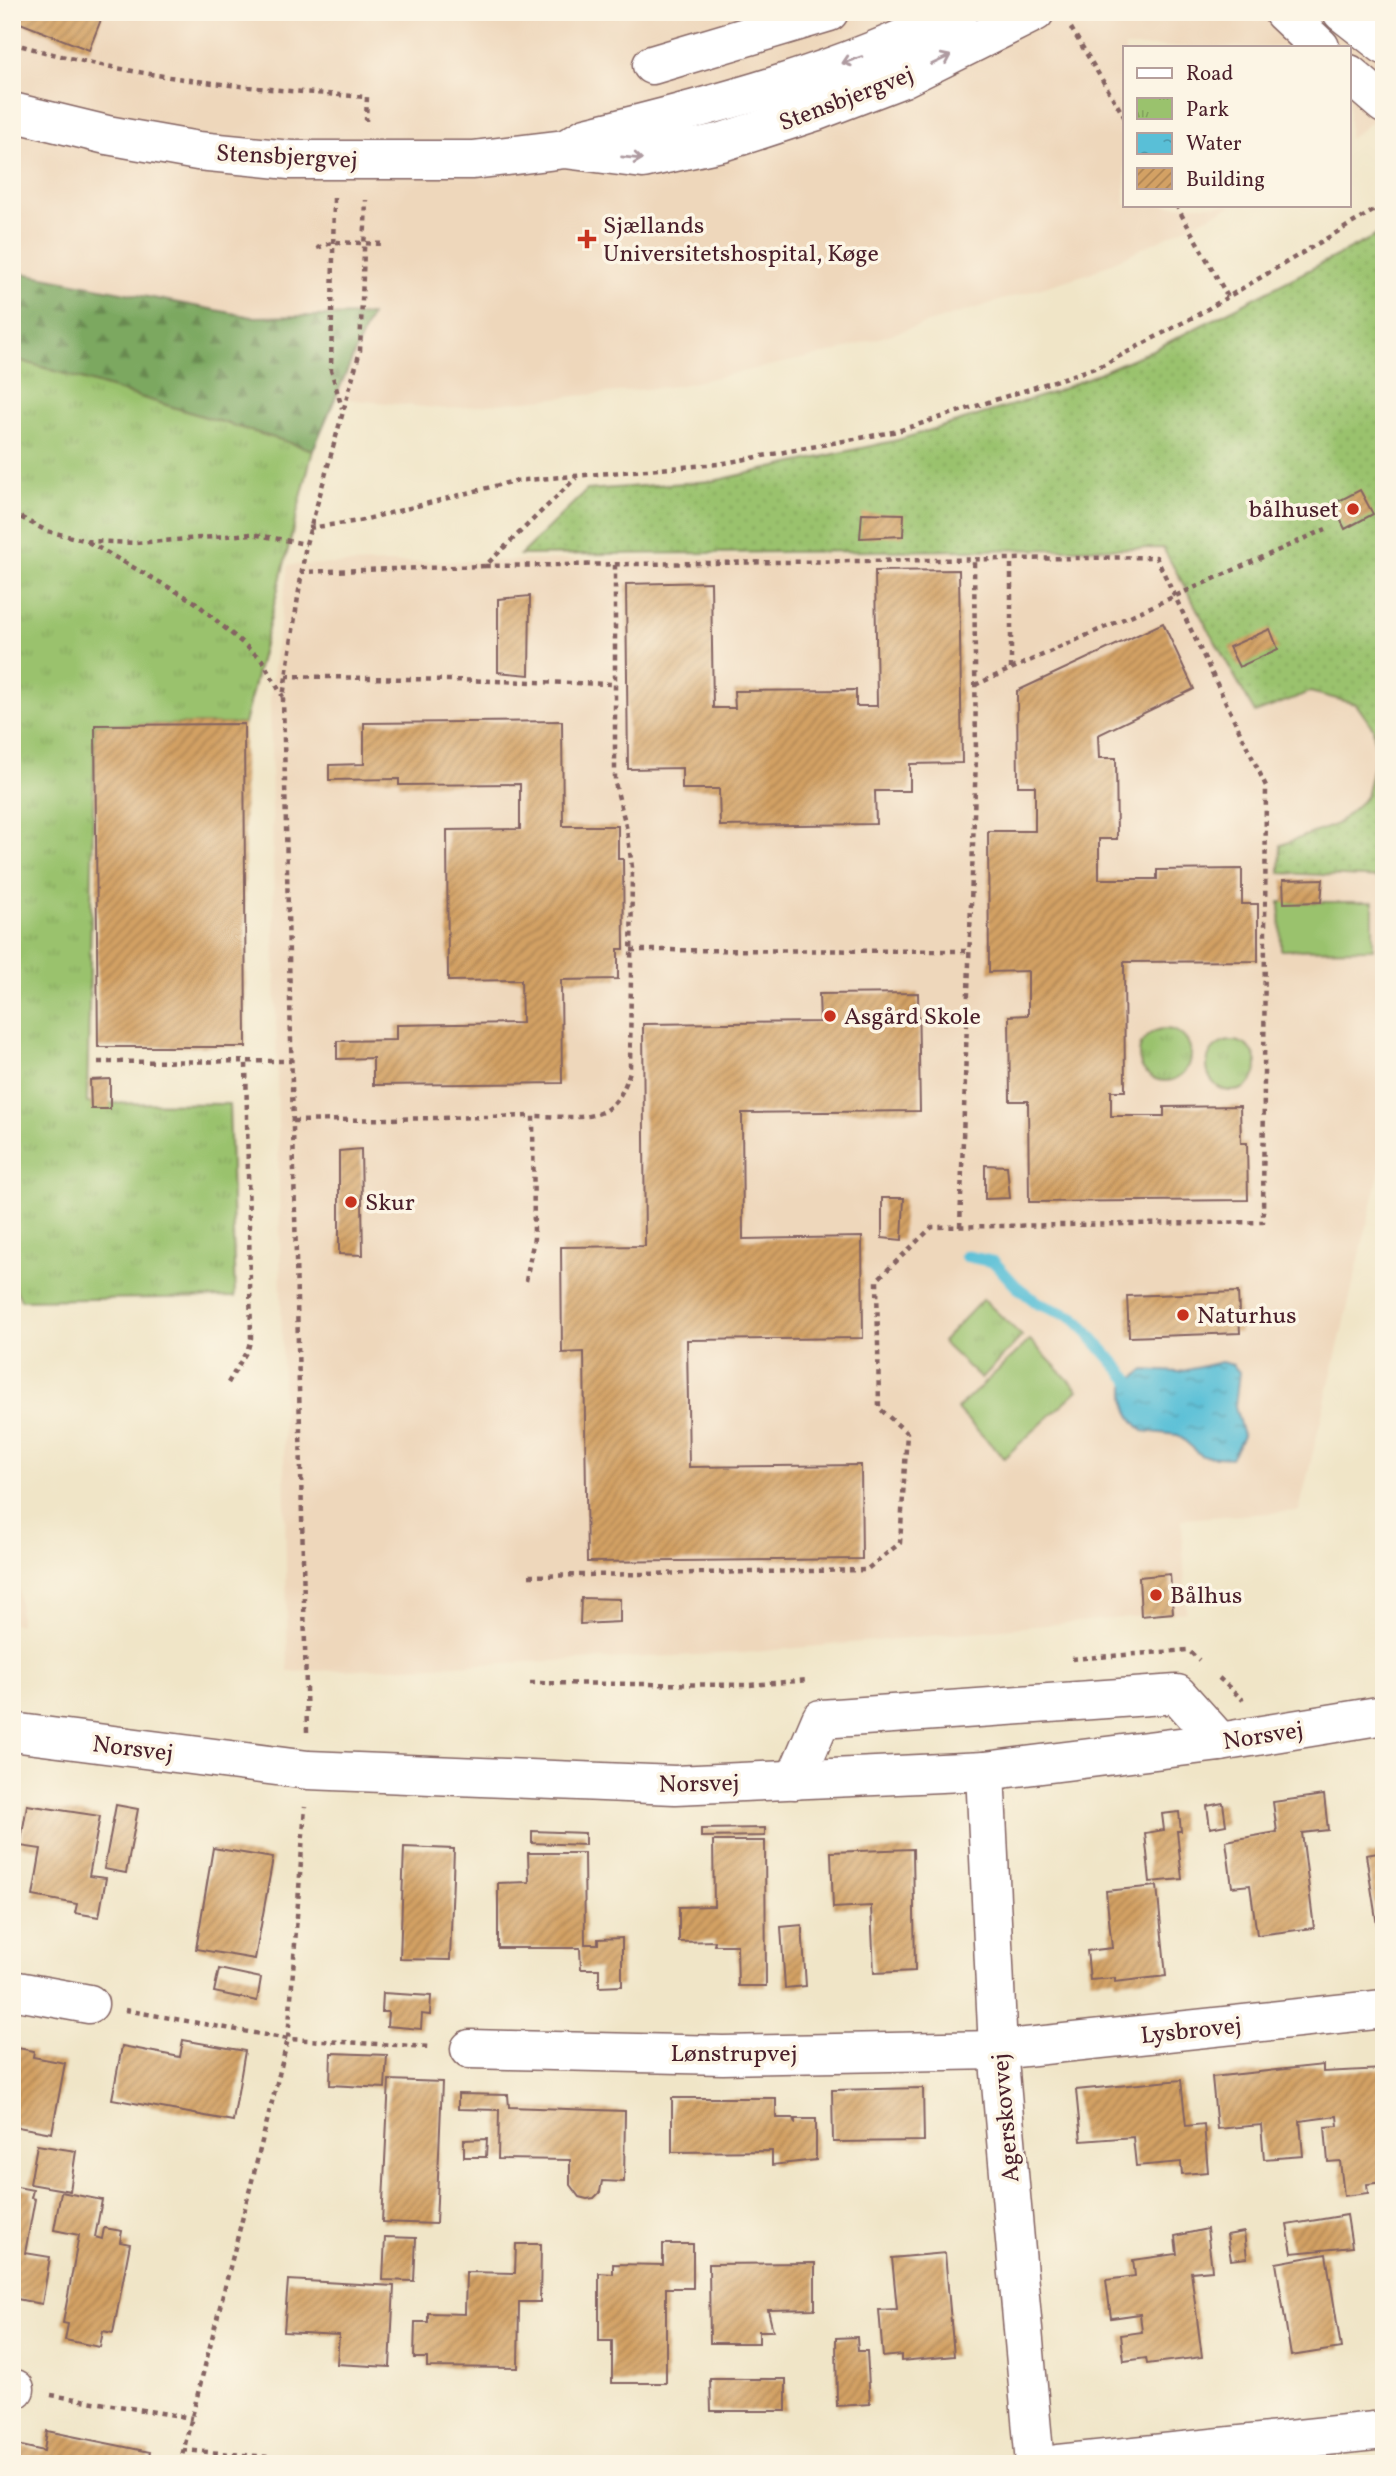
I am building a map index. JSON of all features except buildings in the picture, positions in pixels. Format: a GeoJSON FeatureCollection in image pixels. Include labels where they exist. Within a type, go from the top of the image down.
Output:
{"type":"FeatureCollection","features":[{"type":"Feature","properties":{"kind":"street"},"geometry":{"type":"LineString","coordinates":[[652,65],[829,12]]}},
{"type":"Feature","properties":{"kind":"street","name":"Stensbjergvej"},"geometry":{"type":"LineString","coordinates":[[565,149],[586,137],[765,90],[885,48],[959,12]]}},
{"type":"Feature","properties":{"kind":"street"},"geometry":{"type":"LineString","coordinates":[[1283,12],[1319,46]]}},
{"type":"Feature","properties":{"kind":"street"},"geometry":{"type":"LineString","coordinates":[[1342,12],[1384,46]]}},
{"type":"Feature","properties":{"kind":"street","name":"Stensbjergvej"},"geometry":{"type":"LineString","coordinates":[[12,112],[107,135],[198,151],[290,160],[473,160],[565,149],[643,159],[722,142],[903,78],[1052,18]]}},
{"type":"Feature","properties":{"kind":"street"},"geometry":{"type":"LineString","coordinates":[[1350,76],[1384,104]]}},
{"type":"Feature","properties":{"kind":"street"},"geometry":{"type":"LineString","coordinates":[[794,1780],[821,1719],[1177,1694],[1220,1742]]}},
{"type":"Feature","properties":{"kind":"street","name":"Norsvej"},"geometry":{"type":"LineString","coordinates":[[12,1732],[308,1770],[676,1785],[985,1771],[1220,1742],[1384,1715]]}},
{"type":"Feature","properties":{"kind":"street","name":"Agerskovvej"},"geometry":{"type":"LineString","coordinates":[[985,1771],[999,2050],[1035,2464]]}},
{"type":"Feature","properties":{"kind":"street"},"geometry":{"type":"LineString","coordinates":[[12,1990],[89,2004]]}},
{"type":"Feature","properties":{"kind":"street","name":"Lysbrovej"},"geometry":{"type":"LineString","coordinates":[[999,2050],[1384,2009]]}},
{"type":"Feature","properties":{"kind":"street","name":"Lønstrupvej"},"geometry":{"type":"LineString","coordinates":[[470,2049],[723,2055],[999,2050]]}},
{"type":"Feature","properties":{"kind":"street"},"geometry":{"type":"LineString","coordinates":[[1058,2464],[1384,2430]]}},
{"type":"Feature","properties":{"kind":"path"},"geometry":{"type":"LineString","coordinates":[[1052,18],[1123,115]]}},
{"type":"Feature","properties":{"kind":"path"},"geometry":{"type":"LineString","coordinates":[[180,2464],[288,2039],[308,1770],[283,696],[300,572],[309,528],[342,409],[331,370],[335,160]]}},
{"type":"Feature","properties":{"kind":"path"},"geometry":{"type":"LineString","coordinates":[[1177,206],[1228,297]]}},
{"type":"Feature","properties":{"kind":"path"},"geometry":{"type":"LineString","coordinates":[[309,528],[359,521],[514,481],[576,478],[719,464],[898,431],[1101,366],[1228,297],[1378,208],[1384,208]]}},
{"type":"Feature","properties":{"kind":"path"},"geometry":{"type":"LineString","coordinates":[[317,248],[334,242],[385,244]]}},
{"type":"Feature","properties":{"kind":"path"},"geometry":{"type":"LineString","coordinates":[[485,566],[576,478]]}},
{"type":"Feature","properties":{"kind":"path"},"geometry":{"type":"LineString","coordinates":[[12,513],[47,531],[88,541],[136,543],[252,534],[306,544]]}},
{"type":"Feature","properties":{"kind":"path"},"geometry":{"type":"LineString","coordinates":[[975,685],[1326,528]]}},
{"type":"Feature","properties":{"kind":"path"},"geometry":{"type":"LineString","coordinates":[[88,541],[195,602],[262,660],[283,696]]}},
{"type":"Feature","properties":{"kind":"path"},"geometry":{"type":"LineString","coordinates":[[300,572],[485,566],[1156,557],[1266,786],[1263,1223],[932,1227],[877,1280],[879,1408],[907,1433],[900,1543],[866,1570],[529,1576]]}},
{"type":"Feature","properties":{"kind":"path"},"geometry":{"type":"LineString","coordinates":[[1011,559],[1011,670]]}},
{"type":"Feature","properties":{"kind":"path"},"geometry":{"type":"LineString","coordinates":[[960,1227],[970,951],[975,685],[974,560]]}},
{"type":"Feature","properties":{"kind":"path"},"geometry":{"type":"LineString","coordinates":[[293,1121],[598,1116],[619,1101],[630,1071],[632,867],[627,830],[615,783],[615,565]]}},
{"type":"Feature","properties":{"kind":"path"},"geometry":{"type":"LineString","coordinates":[[286,676],[615,684]]}},
{"type":"Feature","properties":{"kind":"path"},"geometry":{"type":"LineString","coordinates":[[631,950],[970,951]]}},
{"type":"Feature","properties":{"kind":"path"},"geometry":{"type":"LineString","coordinates":[[228,1384],[243,1360],[251,1338],[247,1061]]}},
{"type":"Feature","properties":{"kind":"path"},"geometry":{"type":"LineString","coordinates":[[98,1062],[291,1061]]}},
{"type":"Feature","properties":{"kind":"path"},"geometry":{"type":"LineString","coordinates":[[526,1281],[534,1238],[533,1116]]}},
{"type":"Feature","properties":{"kind":"path"},"geometry":{"type":"LineString","coordinates":[[89,2004],[288,2039],[470,2049]]}},
{"type":"Feature","properties":{"kind":"path"},"geometry":{"type":"LineString","coordinates":[[13,2389],[191,2418]]}},
{"type":"Feature","properties":{"kind":"path"},"geometry":{"type":"LineString","coordinates":[[183,2450],[355,2464]]}},
{"type":"Feature","properties":{"kind":"shaded area","name":"Sjællands Universitetshospital, Køge"},"geometry":{"type":"Polygon","coordinates":[[[12,12],[1384,12],[1384,112],[1350,138],[1350,46],[1123,46],[1123,206],[1231,206],[1090,273],[834,352],[676,386],[446,409],[187,383],[12,339],[12,12]]]}},
{"type":"Feature","properties":{"kind":"shaded area","name":"Asgård Skole"},"geometry":{"type":"Polygon","coordinates":[[[1163,548],[1254,713],[1310,692],[1356,704],[1373,728],[1376,753],[1366,797],[1337,824],[1281,846],[1281,873],[1384,878],[1384,1154],[1299,1511],[1182,1519],[1186,1612],[744,1653],[288,1672],[270,698],[288,565],[1163,548]]]}},
{"type":"Feature","properties":{"kind":"shaded area"},"geometry":{"type":"Polygon","coordinates":[[[12,1299],[20,1625],[12,1623],[12,1299]]]}},
{"type":"Feature","properties":{"kind":"green space"},"geometry":{"type":"Polygon","coordinates":[[[1377,235],[1384,235],[1384,878],[1280,873],[1281,845],[1337,824],[1366,797],[1376,753],[1373,728],[1356,704],[1310,692],[1255,713],[1163,548],[520,555],[587,490],[713,481],[898,440],[1055,392],[1157,348],[1377,235]]]}},
{"type":"Feature","properties":{"kind":"green space"},"geometry":{"type":"Polygon","coordinates":[[[12,271],[252,317],[371,315],[313,450],[12,358],[12,271]]]}},
{"type":"Feature","properties":{"kind":"green space"},"geometry":{"type":"Polygon","coordinates":[[[12,358],[313,450],[244,724],[95,725],[87,1103],[229,1104],[235,1297],[21,1300],[12,1282],[12,358]]]}},
{"type":"Feature","properties":{"kind":"green space"},"geometry":{"type":"Polygon","coordinates":[[[1280,902],[1373,902],[1373,949],[1281,950],[1280,902]]]}},
{"type":"Feature","properties":{"kind":"green space"},"geometry":{"type":"Polygon","coordinates":[[[1165,1029],[1175,1031],[1183,1037],[1189,1045],[1189,1065],[1183,1073],[1175,1079],[1165,1081],[1155,1079],[1147,1073],[1141,1065],[1139,1055],[1141,1045],[1147,1037],[1155,1031],[1165,1029]]]}},
{"type":"Feature","properties":{"kind":"green space"},"geometry":{"type":"Polygon","coordinates":[[[1232,1041],[1250,1048],[1257,1066],[1250,1084],[1232,1091],[1214,1084],[1207,1066],[1214,1048],[1232,1041]]]}},
{"type":"Feature","properties":{"kind":"green space"},"geometry":{"type":"Polygon","coordinates":[[[983,1299],[1022,1336],[981,1379],[942,1342],[983,1299]]]}},
{"type":"Feature","properties":{"kind":"green space"},"geometry":{"type":"Polygon","coordinates":[[[1030,1340],[1078,1390],[1004,1458],[957,1409],[1030,1340]]]}},
{"type":"Feature","properties":{"kind":"water"},"geometry":{"type":"Polygon","coordinates":[[[1221,1362],[1233,1365],[1239,1372],[1235,1406],[1243,1436],[1231,1458],[1202,1456],[1178,1435],[1143,1431],[1130,1416],[1125,1400],[1125,1386],[1144,1370],[1179,1372],[1221,1362]]]}},
{"type":"Feature","properties":{"kind":"waterway"},"geometry":{"type":"LineString","coordinates":[[966,1256],[994,1262],[1016,1286],[1039,1304],[1075,1318],[1130,1381]]}},
{"type":"Feature","properties":{"kind":"place","name":"Sjællands Universitetshospital, Køge"},"geometry":{"type":"Point","coordinates":[587,239]}},
{"type":"Feature","properties":{"kind":"place","name":"bålhuset"},"geometry":{"type":"Point","coordinates":[1353,509]}},
{"type":"Feature","properties":{"kind":"place","name":"Asgård Skole"},"geometry":{"type":"Point","coordinates":[830,1016]}},
{"type":"Feature","properties":{"kind":"place","name":"Skur"},"geometry":{"type":"Point","coordinates":[351,1202]}},
{"type":"Feature","properties":{"kind":"place","name":"Naturhus"},"geometry":{"type":"Point","coordinates":[1183,1315]}},
{"type":"Feature","properties":{"kind":"place","name":"Bålhus"},"geometry":{"type":"Point","coordinates":[1156,1595]}}]}
